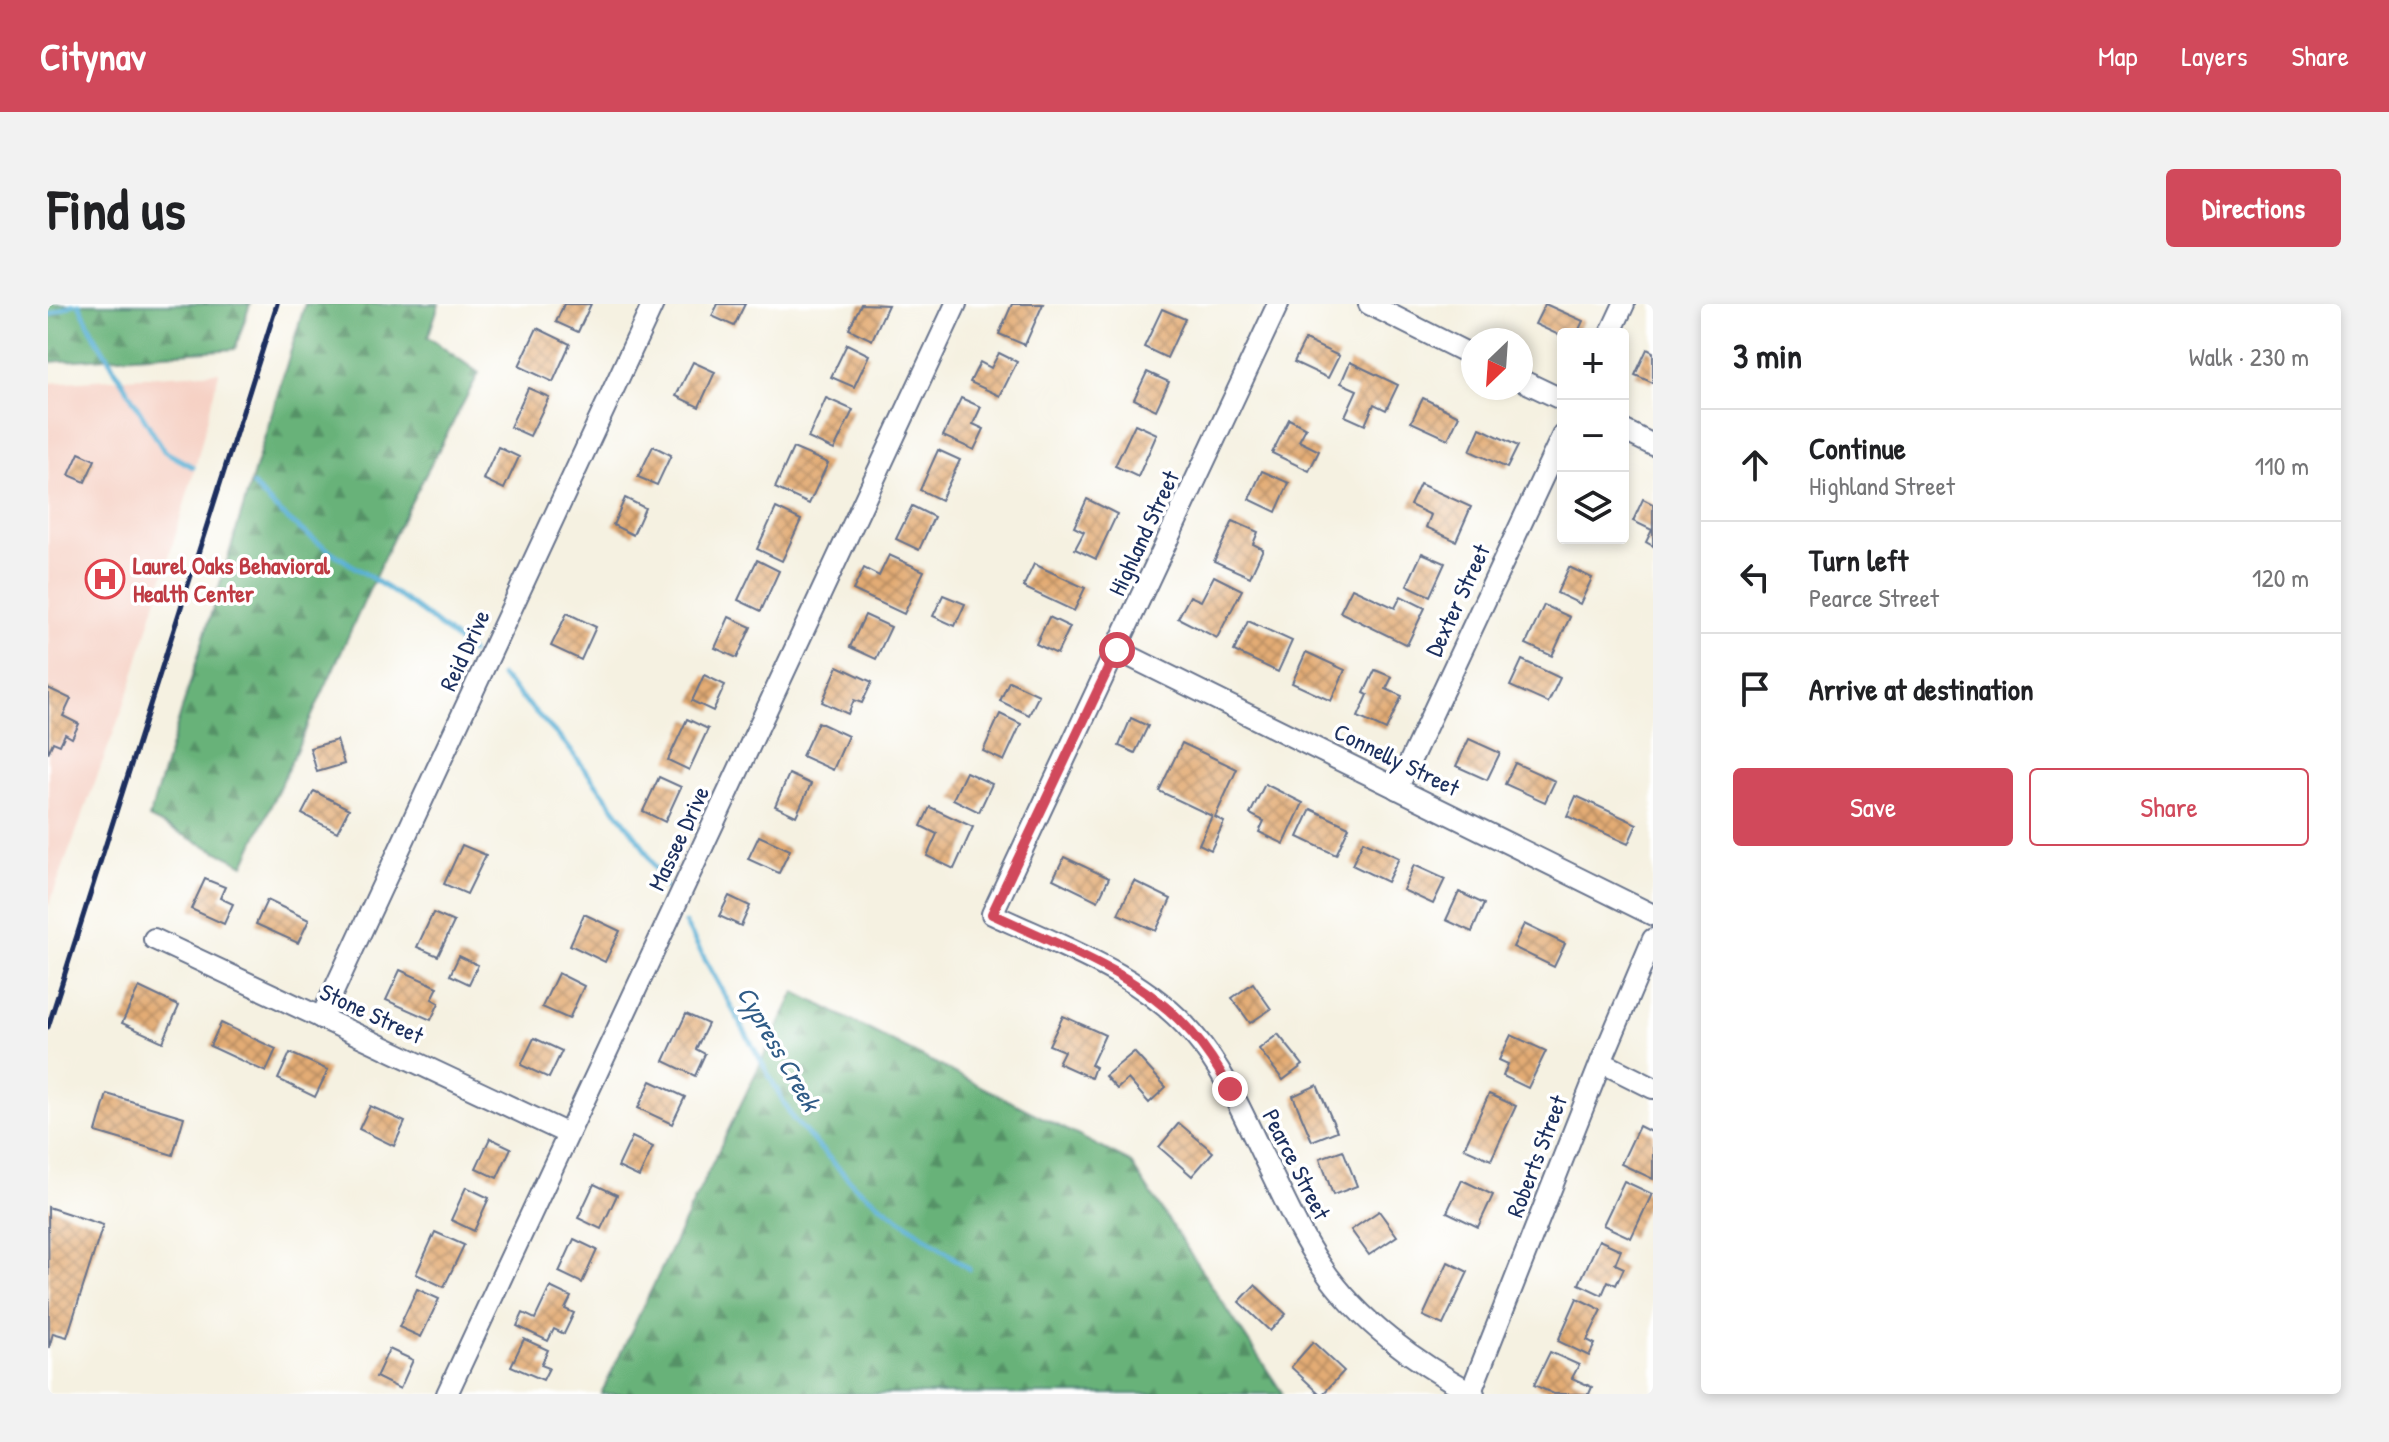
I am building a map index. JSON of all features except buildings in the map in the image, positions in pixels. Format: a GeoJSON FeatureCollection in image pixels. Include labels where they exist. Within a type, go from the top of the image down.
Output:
{"type":"FeatureCollection","features":[{"type":"Feature","properties":{"kind":"street","name":"Reid Drive"},"geometry":{"type":"LineString","coordinates":[[321,1018],[653,304]]}},
{"type":"Feature","properties":{"kind":"street","name":"Massee Drive"},"geometry":{"type":"LineString","coordinates":[[447,1394],[956,304]]}},
{"type":"Feature","properties":{"kind":"street","name":"Highland Street"},"geometry":{"type":"LineString","coordinates":[[992,914],[1278,304]]}},
{"type":"Feature","properties":{"kind":"street"},"geometry":{"type":"LineString","coordinates":[[1369,304],[1461,350]]}},
{"type":"Feature","properties":{"kind":"street"},"geometry":{"type":"LineString","coordinates":[[1613,328],[1624,304]]}},
{"type":"Feature","properties":{"kind":"street"},"geometry":{"type":"LineString","coordinates":[[1533,386],[1557,397]]}},
{"type":"Feature","properties":{"kind":"street"},"geometry":{"type":"LineString","coordinates":[[1629,433],[1653,445]]}},
{"type":"Feature","properties":{"kind":"street","name":"Dexter Street"},"geometry":{"type":"LineString","coordinates":[[1397,789],[1557,447]]}},
{"type":"Feature","properties":{"kind":"street","name":"Connelly Street"},"geometry":{"type":"LineString","coordinates":[[1117,650],[1653,915]]}},
{"type":"Feature","properties":{"kind":"street","name":"Pearce Street"},"geometry":{"type":"LineString","coordinates":[[992,914],[1136,984],[1192,1033],[1230,1089],[1322,1268],[1344,1296],[1379,1330],[1405,1351],[1472,1394]]}},
{"type":"Feature","properties":{"kind":"street","name":"Stone Street"},"geometry":{"type":"LineString","coordinates":[[154,939],[568,1134]]}},
{"type":"Feature","properties":{"kind":"street","name":"Roberts Street"},"geometry":{"type":"LineString","coordinates":[[1472,1394],[1601,1062],[1653,939]]}},
{"type":"Feature","properties":{"kind":"street"},"geometry":{"type":"LineString","coordinates":[[1601,1062],[1653,1088]]}},
{"type":"Feature","properties":{"kind":"shaded area","name":"Laurel Oaks Behavioral Health Center"},"geometry":{"type":"Polygon","coordinates":[[[219,372],[195,468],[130,689],[48,907],[48,383],[219,372]]]}},
{"type":"Feature","properties":{"kind":"green space"},"geometry":{"type":"Polygon","coordinates":[[[48,304],[250,304],[235,349],[48,362],[48,304]]]}},
{"type":"Feature","properties":{"kind":"green space"},"geometry":{"type":"Polygon","coordinates":[[[305,304],[439,304],[428,337],[479,373],[397,529],[244,865],[149,818],[305,304]]]}},
{"type":"Feature","properties":{"kind":"green space"},"geometry":{"type":"Polygon","coordinates":[[[795,992],[1130,1162],[1283,1394],[601,1394],[795,992]]]}},
{"type":"Feature","properties":{"kind":"waterway"},"geometry":{"type":"LineString","coordinates":[[48,316],[74,304]]}},
{"type":"Feature","properties":{"kind":"waterway","name":"Cypress Creek"},"geometry":{"type":"LineString","coordinates":[[79,304],[164,451],[193,467]]}},
{"type":"Feature","properties":{"kind":"waterway","name":"Cypress Creek"},"geometry":{"type":"LineString","coordinates":[[253,485],[307,535],[417,609],[472,653]]}},
{"type":"Feature","properties":{"kind":"waterway","name":"Cypress Creek"},"geometry":{"type":"LineString","coordinates":[[501,676],[565,743],[641,843],[666,888]]}},
{"type":"Feature","properties":{"kind":"waterway","name":"Cypress Creek"},"geometry":{"type":"LineString","coordinates":[[685,923],[793,1119],[856,1187],[969,1269]]}},
{"type":"Feature","properties":{"kind":"railway"},"geometry":{"type":"LineString","coordinates":[[48,1027],[277,304]]}},
{"type":"Feature","properties":{"kind":"place","name":"Laurel Oaks Behavioral Health Center"},"geometry":{"type":"Point","coordinates":[105,579]}},
{"type":"Feature","properties":{"kind":"route"},"geometry":{"type":"LineString","coordinates":[[1117,650],[992,914],[1136,984],[1192,1033],[1230,1089]]}}]}
